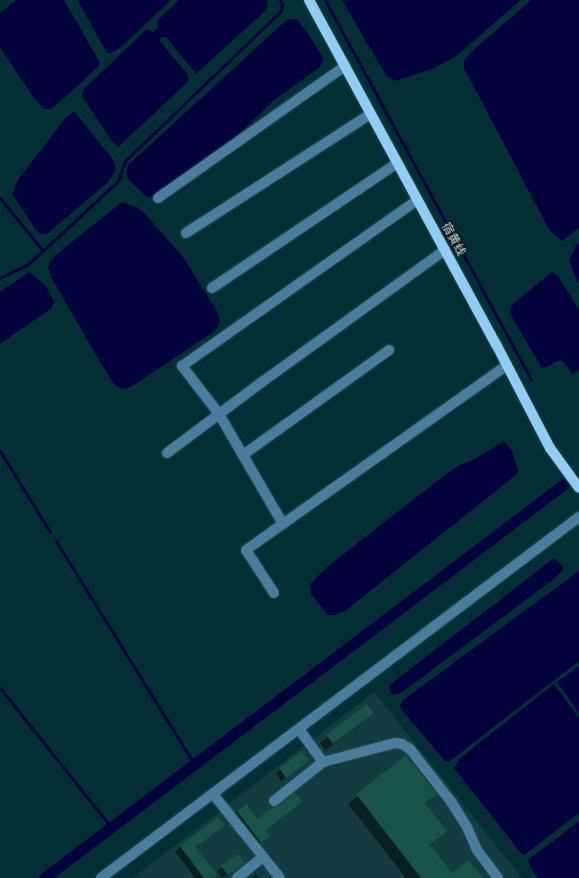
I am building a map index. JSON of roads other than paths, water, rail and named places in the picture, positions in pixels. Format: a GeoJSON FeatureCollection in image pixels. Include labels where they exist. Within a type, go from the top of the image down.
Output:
{"type":"FeatureCollection","features":[{"type":"Feature","properties":{"kind":"main road","name":"宿黄线"},"geometry":{"type":"LineString","coordinates":[[309,0],[507,365],[550,448],[579,488]]}},
{"type":"Feature","properties":{"kind":"street"},"geometry":{"type":"LineString","coordinates":[[158,198],[345,66]]}},
{"type":"Feature","properties":{"kind":"street"},"geometry":{"type":"LineString","coordinates":[[186,233],[371,114]]}},
{"type":"Feature","properties":{"kind":"street"},"geometry":{"type":"LineString","coordinates":[[212,288],[398,163]]}},
{"type":"Feature","properties":{"kind":"street"},"geometry":{"type":"LineString","coordinates":[[283,524],[219,414],[182,366],[417,200]]}},
{"type":"Feature","properties":{"kind":"street"},"geometry":{"type":"LineString","coordinates":[[168,453],[219,414],[445,250]]}},
{"type":"Feature","properties":{"kind":"street"},"geometry":{"type":"LineString","coordinates":[[243,455],[389,350]]}},
{"type":"Feature","properties":{"kind":"street"},"geometry":{"type":"LineString","coordinates":[[274,593],[246,550],[507,365]]}},
{"type":"Feature","properties":{"kind":"street"},"geometry":{"type":"LineString","coordinates":[[102,878],[579,517]]}},
{"type":"Feature","properties":{"kind":"street"},"geometry":{"type":"LineString","coordinates":[[299,729],[323,762]]}},
{"type":"Feature","properties":{"kind":"street"},"geometry":{"type":"LineString","coordinates":[[274,801],[323,762],[395,744],[407,746],[452,803],[466,825],[478,850],[498,878]]}},
{"type":"Feature","properties":{"kind":"street"},"geometry":{"type":"LineString","coordinates":[[213,794],[280,878]]}},
{"type":"Feature","properties":{"kind":"street"},"geometry":{"type":"LineString","coordinates":[[237,878],[263,857]]}},
{"type":"Feature","properties":{"kind":"waterway"},"geometry":{"type":"LineString","coordinates":[[0,278],[27,265],[118,181],[125,161],[281,11],[282,4],[280,0]]}},
{"type":"Feature","properties":{"kind":"waterway"},"geometry":{"type":"LineString","coordinates":[[325,0],[531,380]]}},
{"type":"Feature","properties":{"kind":"waterway"},"geometry":{"type":"LineString","coordinates":[[0,198],[43,251]]}},
{"type":"Feature","properties":{"kind":"waterway"},"geometry":{"type":"LineString","coordinates":[[0,451],[50,532]]}},
{"type":"Feature","properties":{"kind":"waterway"},"geometry":{"type":"LineString","coordinates":[[44,878],[564,484]]}},
{"type":"Feature","properties":{"kind":"waterway"},"geometry":{"type":"LineString","coordinates":[[56,541],[194,764]]}},
{"type":"Feature","properties":{"kind":"waterway"},"geometry":{"type":"LineString","coordinates":[[0,688],[111,827]]}}]}
